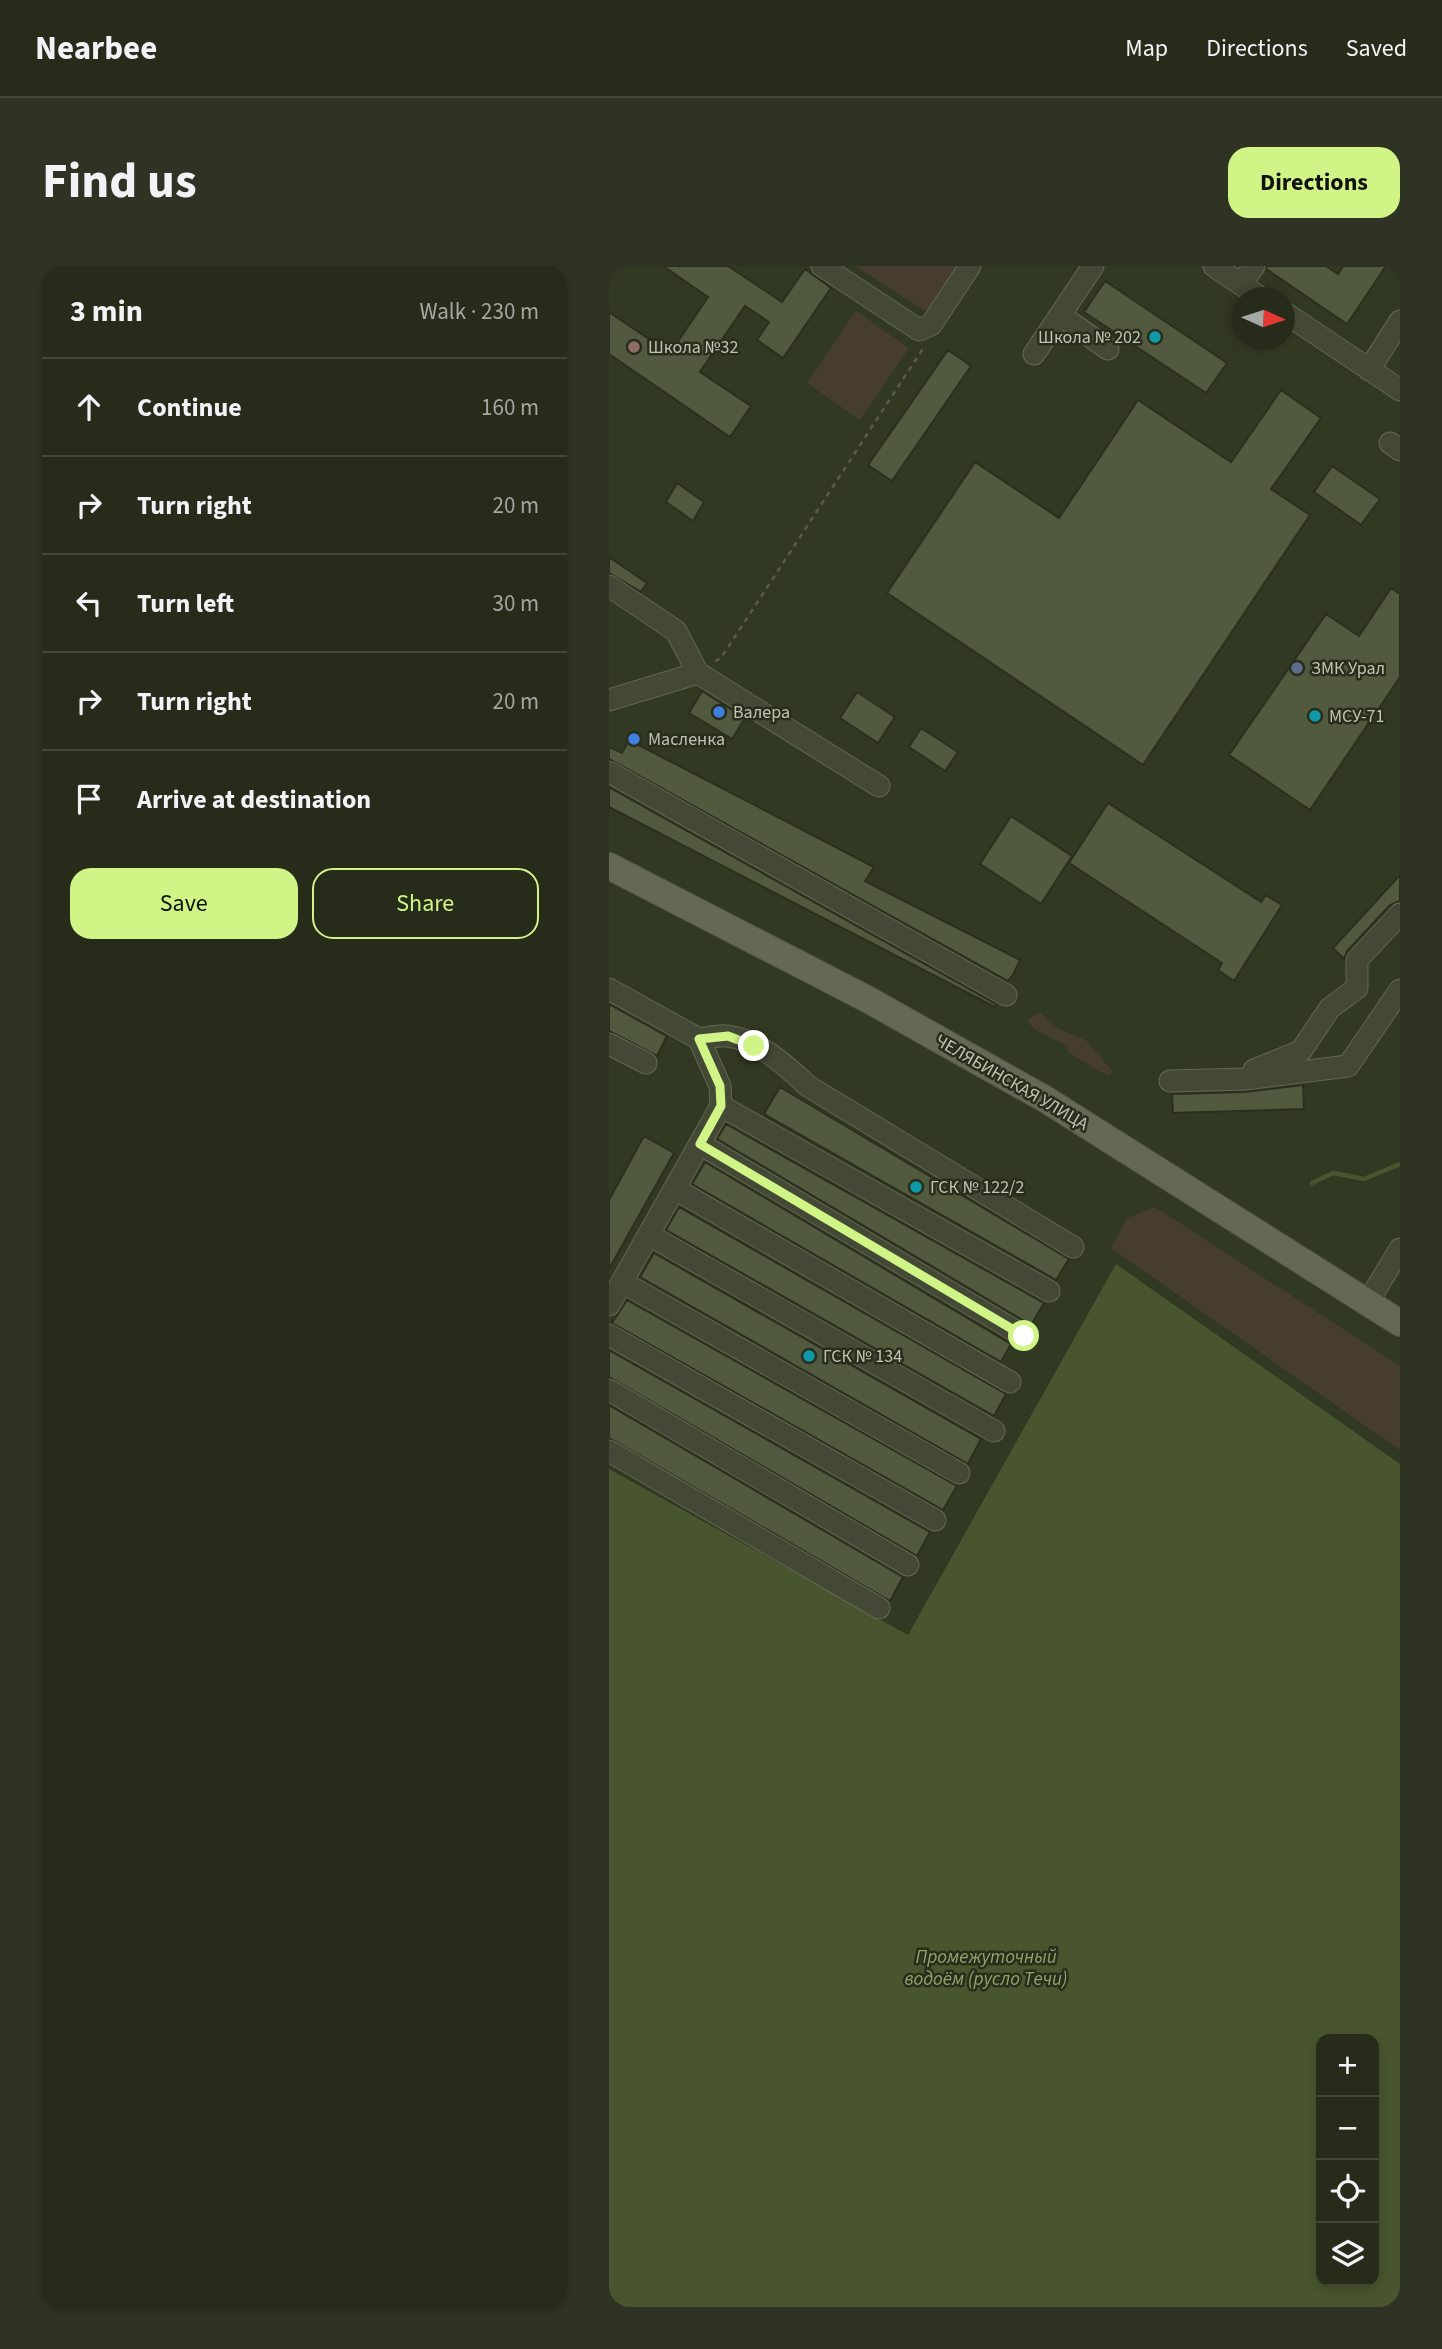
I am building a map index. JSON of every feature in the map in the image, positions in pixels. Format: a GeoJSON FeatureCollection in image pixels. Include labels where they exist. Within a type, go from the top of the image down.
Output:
{"type":"FeatureCollection","features":[{"type":"Feature","properties":{"kind":"main road","name":"ЧЕЛЯБИНСКАЯ УЛИЦА"},"geometry":{"type":"LineString","coordinates":[[609,866],[867,999],[1045,1099],[1400,1323]]}},
{"type":"Feature","properties":{"kind":"street"},"geometry":{"type":"LineString","coordinates":[[822,266],[919,330],[930,325],[970,266]]}},
{"type":"Feature","properties":{"kind":"street"},"geometry":{"type":"LineString","coordinates":[[1034,354],[1093,266]]}},
{"type":"Feature","properties":{"kind":"street"},"geometry":{"type":"LineString","coordinates":[[1215,266],[1245,287]]}},
{"type":"Feature","properties":{"kind":"street"},"geometry":{"type":"LineString","coordinates":[[1241,284],[1254,266]]}},
{"type":"Feature","properties":{"kind":"street"},"geometry":{"type":"LineString","coordinates":[[1060,315],[1108,349]]}},
{"type":"Feature","properties":{"kind":"street"},"geometry":{"type":"LineString","coordinates":[[1295,320],[1400,390]]}},
{"type":"Feature","properties":{"kind":"street"},"geometry":{"type":"LineString","coordinates":[[1369,370],[1400,321]]}},
{"type":"Feature","properties":{"kind":"street"},"geometry":{"type":"LineString","coordinates":[[609,586],[676,631],[698,673],[879,786]]}},
{"type":"Feature","properties":{"kind":"street"},"geometry":{"type":"LineString","coordinates":[[609,700],[698,673]]}},
{"type":"Feature","properties":{"kind":"street"},"geometry":{"type":"LineString","coordinates":[[609,772],[1006,995]]}},
{"type":"Feature","properties":{"kind":"street"},"geometry":{"type":"LineString","coordinates":[[1245,1079],[1255,1069],[1301,1051],[1330,1008],[1357,988],[1357,960],[1400,914]]}},
{"type":"Feature","properties":{"kind":"street"},"geometry":{"type":"LineString","coordinates":[[609,989],[699,1039],[728,1036],[781,1061],[807,1086],[1073,1247]]}},
{"type":"Feature","properties":{"kind":"street"},"geometry":{"type":"LineString","coordinates":[[1170,1081],[1245,1079],[1348,1066],[1400,990]]}},
{"type":"Feature","properties":{"kind":"street"},"geometry":{"type":"LineString","coordinates":[[609,1305],[721,1106],[720,1086],[699,1039]]}},
{"type":"Feature","properties":{"kind":"street"},"geometry":{"type":"LineString","coordinates":[[609,1044],[646,1063]]}},
{"type":"Feature","properties":{"kind":"street"},"geometry":{"type":"LineString","coordinates":[[721,1106],[1049,1291]]}},
{"type":"Feature","properties":{"kind":"street"},"geometry":{"type":"LineString","coordinates":[[700,1144],[1024,1336]]}},
{"type":"Feature","properties":{"kind":"street"},"geometry":{"type":"LineString","coordinates":[[675,1189],[1010,1382]]}},
{"type":"Feature","properties":{"kind":"street"},"geometry":{"type":"LineString","coordinates":[[649,1235],[994,1431]]}},
{"type":"Feature","properties":{"kind":"street"},"geometry":{"type":"LineString","coordinates":[[1368,1302],[1397,1261]]}},
{"type":"Feature","properties":{"kind":"street"},"geometry":{"type":"LineString","coordinates":[[622,1282],[958,1473]]}},
{"type":"Feature","properties":{"kind":"street"},"geometry":{"type":"LineString","coordinates":[[609,1335],[935,1520]]}},
{"type":"Feature","properties":{"kind":"street"},"geometry":{"type":"LineString","coordinates":[[609,1390],[908,1565]]}},
{"type":"Feature","properties":{"kind":"street"},"geometry":{"type":"LineString","coordinates":[[609,1451],[879,1608]]}},
{"type":"Feature","properties":{"kind":"path"},"geometry":{"type":"LineString","coordinates":[[698,673],[721,657],[924,347]]}},
{"type":"Feature","properties":{"kind":"shaded area"},"geometry":{"type":"Polygon","coordinates":[[[855,266],[964,266],[932,315],[855,266]]]}},
{"type":"Feature","properties":{"kind":"shaded area"},"geometry":{"type":"Polygon","coordinates":[[[856,311],[909,348],[860,420],[807,383],[856,311]]]}},
{"type":"Feature","properties":{"kind":"shaded area"},"geometry":{"type":"Polygon","coordinates":[[[1039,1012],[1059,1029],[1087,1041],[1112,1071],[1110,1075],[1100,1072],[1068,1052],[1068,1047],[1030,1025],[1027,1020],[1039,1012]]]}},
{"type":"Feature","properties":{"kind":"shaded area"},"geometry":{"type":"Polygon","coordinates":[[[1155,1207],[1400,1366],[1400,1450],[1111,1248],[1127,1218],[1155,1207]]]}},
{"type":"Feature","properties":{"kind":"water","name":"Промежуточный водоём (русло Течи)"},"geometry":{"type":"Polygon","coordinates":[[[1116,1264],[1400,1464],[1400,2307],[609,2307],[609,1469],[908,1635],[1116,1264]]]}},
{"type":"Feature","properties":{"kind":"building","name":"Школа №32"},"geometry":{"type":"Polygon","coordinates":[[[663,266],[728,266],[782,302],[805,269],[831,288],[783,358],[757,340],[769,322],[745,306],[700,372],[751,406],[730,437],[609,354],[609,312],[670,353],[708,297],[663,266]]]}},
{"type":"Feature","properties":{"kind":"building"},"geometry":{"type":"Polygon","coordinates":[[[1267,266],[1326,266],[1338,274],[1343,266],[1386,266],[1347,324],[1266,269],[1267,266]]]}},
{"type":"Feature","properties":{"kind":"building","name":"Школа № 202"},"geometry":{"type":"Polygon","coordinates":[[[1105,281],[1227,363],[1206,393],[1084,312],[1105,281]]]}},
{"type":"Feature","properties":{"kind":"building"},"geometry":{"type":"Polygon","coordinates":[[[948,350],[971,366],[892,481],[868,465],[948,350]]]}},
{"type":"Feature","properties":{"kind":"building"},"geometry":{"type":"Polygon","coordinates":[[[1281,390],[1321,418],[1271,489],[1310,515],[1143,765],[887,593],[975,462],[1059,518],[1138,400],[1231,462],[1281,390]]]}},
{"type":"Feature","properties":{"kind":"building"},"geometry":{"type":"Polygon","coordinates":[[[1332,466],[1380,499],[1361,525],[1314,492],[1332,466]]]}},
{"type":"Feature","properties":{"kind":"building"},"geometry":{"type":"Polygon","coordinates":[[[677,483],[704,502],[693,521],[666,502],[677,483]]]}},
{"type":"Feature","properties":{"kind":"building"},"geometry":{"type":"Polygon","coordinates":[[[609,557],[647,583],[641,592],[609,573],[609,557]]]}},
{"type":"Feature","properties":{"kind":"building","name":"МСУ-71"},"geometry":{"type":"Polygon","coordinates":[[[1391,588],[1400,594],[1400,677],[1310,810],[1229,755],[1326,614],[1359,636],[1391,588]]]}},
{"type":"Feature","properties":{"kind":"building","name":"Валера"},"geometry":{"type":"Polygon","coordinates":[[[702,691],[745,718],[732,739],[689,713],[702,691]]]}},
{"type":"Feature","properties":{"kind":"building"},"geometry":{"type":"Polygon","coordinates":[[[857,692],[895,717],[878,743],[840,718],[857,692]]]}},
{"type":"Feature","properties":{"kind":"building"},"geometry":{"type":"Polygon","coordinates":[[[921,728],[958,752],[945,771],[909,747],[921,728]]]}},
{"type":"Feature","properties":{"kind":"building"},"geometry":{"type":"Polygon","coordinates":[[[629,740],[874,867],[865,881],[1020,960],[1013,975],[1008,981],[609,759],[609,747],[622,753],[629,740]]]}},
{"type":"Feature","properties":{"kind":"building"},"geometry":{"type":"Polygon","coordinates":[[[609,787],[996,1004],[995,1007],[609,807],[609,787]]]}},
{"type":"Feature","properties":{"kind":"building"},"geometry":{"type":"Polygon","coordinates":[[[1108,803],[1261,902],[1266,895],[1282,905],[1234,981],[1218,970],[1222,963],[1069,863],[1108,803]]]}},
{"type":"Feature","properties":{"kind":"building"},"geometry":{"type":"Polygon","coordinates":[[[1011,816],[1072,856],[1041,904],[980,864],[1011,816]]]}},
{"type":"Feature","properties":{"kind":"building"},"geometry":{"type":"Polygon","coordinates":[[[1400,875],[1400,901],[1390,905],[1347,951],[1344,959],[1333,948],[1400,875]]]}},
{"type":"Feature","properties":{"kind":"building"},"geometry":{"type":"Polygon","coordinates":[[[609,1004],[667,1036],[657,1056],[609,1031],[609,1004]]]}},
{"type":"Feature","properties":{"kind":"building"},"geometry":{"type":"Polygon","coordinates":[[[1303,1085],[1304,1109],[1173,1113],[1172,1094],[1245,1092],[1303,1085]]]}},
{"type":"Feature","properties":{"kind":"building","name":"ГСК № 122/2"},"geometry":{"type":"Polygon","coordinates":[[[780,1087],[1069,1259],[1056,1280],[764,1114],[780,1087]]]}},
{"type":"Feature","properties":{"kind":"building"},"geometry":{"type":"Polygon","coordinates":[[[726,1124],[1044,1303],[1031,1325],[717,1139],[726,1124]]]}},
{"type":"Feature","properties":{"kind":"building"},"geometry":{"type":"Polygon","coordinates":[[[644,1136],[674,1153],[609,1269],[609,1200],[644,1136]]]}},
{"type":"Feature","properties":{"kind":"building","name":"ГСК № 134"},"geometry":{"type":"Polygon","coordinates":[[[705,1162],[1011,1344],[1001,1362],[692,1184],[705,1162]]]}},
{"type":"Feature","properties":{"kind":"building","name":"ГСК № 134"},"geometry":{"type":"Polygon","coordinates":[[[679,1207],[1006,1394],[994,1416],[666,1230],[679,1207]]]}},
{"type":"Feature","properties":{"kind":"building","name":"ГСК № 134"},"geometry":{"type":"Polygon","coordinates":[[[654,1253],[981,1439],[968,1464],[640,1277],[654,1253]]]}},
{"type":"Feature","properties":{"kind":"building","name":"ГСК № 134"},"geometry":{"type":"Polygon","coordinates":[[[627,1300],[957,1486],[943,1510],[612,1323],[627,1300]]]}},
{"type":"Feature","properties":{"kind":"building"},"geometry":{"type":"Polygon","coordinates":[[[609,1350],[930,1532],[917,1556],[609,1377],[609,1350]]]}},
{"type":"Feature","properties":{"kind":"building"},"geometry":{"type":"Polygon","coordinates":[[[609,1405],[903,1577],[890,1601],[609,1438],[609,1405]]]}},
{"type":"Feature","properties":{"kind":"waterway"},"geometry":{"type":"LineString","coordinates":[[1312,1183],[1333,1173],[1364,1179],[1400,1164]]}},
{"type":"Feature","properties":{"kind":"place","name":"Школа № 202"},"geometry":{"type":"Point","coordinates":[1155,337]}},
{"type":"Feature","properties":{"kind":"place","name":"Школа №32"},"geometry":{"type":"Point","coordinates":[634,347]}},
{"type":"Feature","properties":{"kind":"place","name":"ЗМК Урал"},"geometry":{"type":"Point","coordinates":[1297,668]}},
{"type":"Feature","properties":{"kind":"place","name":"Валера"},"geometry":{"type":"Point","coordinates":[719,712]}},
{"type":"Feature","properties":{"kind":"place","name":"МСУ-71"},"geometry":{"type":"Point","coordinates":[1315,716]}},
{"type":"Feature","properties":{"kind":"place","name":"Масленка"},"geometry":{"type":"Point","coordinates":[634,739]}},
{"type":"Feature","properties":{"kind":"place","name":"ГСК № 122/2"},"geometry":{"type":"Point","coordinates":[916,1187]}},
{"type":"Feature","properties":{"kind":"place","name":"ГСК № 134"},"geometry":{"type":"Point","coordinates":[809,1356]}},
{"type":"Feature","properties":{"kind":"route"},"geometry":{"type":"LineString","coordinates":[[754,1046],[728,1036],[699,1039],[720,1086],[721,1106],[700,1144],[1024,1336]]}}]}
